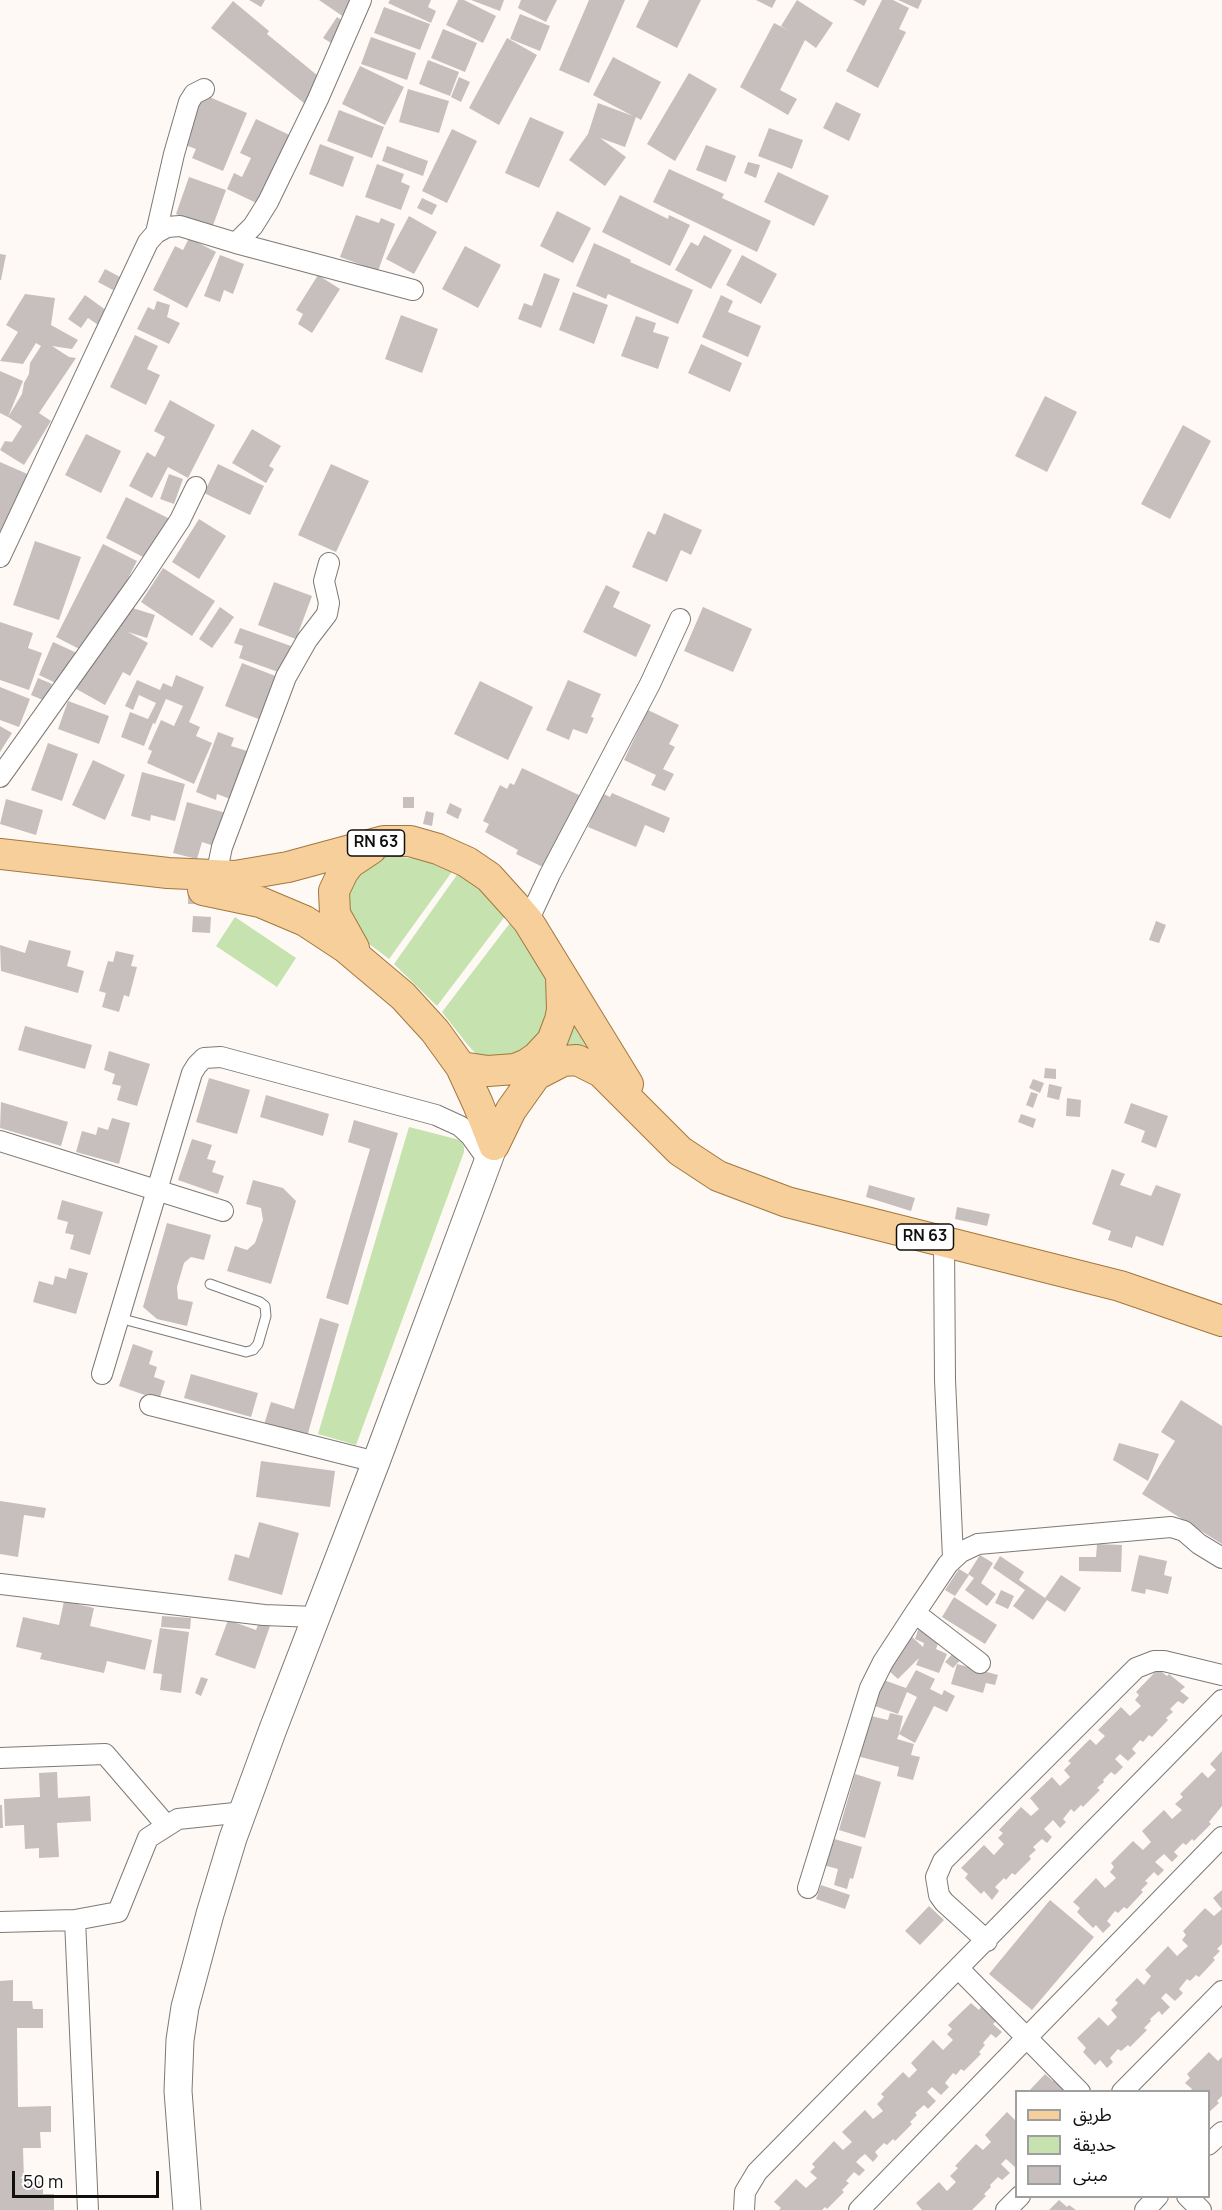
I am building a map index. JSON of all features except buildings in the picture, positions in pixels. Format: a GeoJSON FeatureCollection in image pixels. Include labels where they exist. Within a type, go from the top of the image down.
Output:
{"type":"FeatureCollection","features":[{"type":"Feature","properties":{"kind":"main road","name":"RN 63"},"geometry":{"type":"LineString","coordinates":[[0,867],[214,883],[384,841],[410,841],[438,849],[466,862],[489,877],[507,895],[528,921],[648,1118],[680,1150],[718,1176],[787,1202],[1120,1286],[1216,1321]]}},
{"type":"Feature","properties":{"kind":"main road"},"geometry":{"type":"LineString","coordinates":[[364,964],[338,923],[335,914],[334,891],[350,863],[384,841]]}},
{"type":"Feature","properties":{"kind":"main road","name":"RN 63"},"geometry":{"type":"LineString","coordinates":[[0,854],[168,873],[214,883]]}},
{"type":"Feature","properties":{"kind":"main road"},"geometry":{"type":"LineString","coordinates":[[214,883],[291,914],[326,933],[402,996],[435,1031],[461,1067],[478,1104],[491,1153]]}},
{"type":"Feature","properties":{"kind":"main road"},"geometry":{"type":"LineString","coordinates":[[491,1153],[532,1070],[557,1032],[562,1010],[561,976]]}},
{"type":"Feature","properties":{"kind":"main road"},"geometry":{"type":"LineString","coordinates":[[461,1067],[488,1071],[532,1070],[562,1061],[577,1060],[602,1072],[648,1118]]}},
{"type":"Feature","properties":{"kind":"street"},"geometry":{"type":"LineString","coordinates":[[236,243],[253,226],[268,202],[318,99],[361,0]]}},
{"type":"Feature","properties":{"kind":"street"},"geometry":{"type":"LineString","coordinates":[[156,233],[174,154],[189,102],[194,94],[204,89]]}},
{"type":"Feature","properties":{"kind":"street"},"geometry":{"type":"LineString","coordinates":[[0,557],[142,253],[156,233],[167,227],[180,226],[413,290]]}},
{"type":"Feature","properties":{"kind":"street"},"geometry":{"type":"LineString","coordinates":[[0,777],[139,582],[180,520],[196,488]]}},
{"type":"Feature","properties":{"kind":"street"},"geometry":{"type":"LineString","coordinates":[[214,883],[222,847],[286,677],[307,640],[327,614],[329,603],[324,576],[329,563]]}},
{"type":"Feature","properties":{"kind":"street"},"geometry":{"type":"LineString","coordinates":[[528,921],[550,874],[650,684],[680,619]]}},
{"type":"Feature","properties":{"kind":"street"},"geometry":{"type":"LineString","coordinates":[[102,1374],[159,1191],[192,1074],[204,1058],[213,1056],[436,1115],[465,1130],[478,1145],[491,1153],[233,1838],[210,1914],[185,2007],[180,2040],[178,2091],[187,2210]]}},
{"type":"Feature","properties":{"kind":"street"},"geometry":{"type":"LineString","coordinates":[[0,1142],[223,1211]]}},
{"type":"Feature","properties":{"kind":"street"},"geometry":{"type":"LineString","coordinates":[[944,1242],[945,1380],[953,1558]]}},
{"type":"Feature","properties":{"kind":"street"},"geometry":{"type":"LineString","coordinates":[[150,1405],[376,1462]]}},
{"type":"Feature","properties":{"kind":"street"},"geometry":{"type":"LineString","coordinates":[[807,1888],[870,1688],[883,1662],[953,1558],[978,1544],[1171,1527],[1184,1532],[1222,1558]]}},
{"type":"Feature","properties":{"kind":"street"},"geometry":{"type":"LineString","coordinates":[[0,1584],[264,1615],[315,1617]]}},
{"type":"Feature","properties":{"kind":"street"},"geometry":{"type":"LineString","coordinates":[[915,1613],[980,1663]]}},
{"type":"Feature","properties":{"kind":"street"},"geometry":{"type":"LineString","coordinates":[[987,1941],[939,1895],[936,1877],[943,1861],[1136,1668],[1155,1661],[1164,1661],[1222,1676]]}},
{"type":"Feature","properties":{"kind":"street"},"geometry":{"type":"LineString","coordinates":[[744,2210],[745,2192],[757,2172],[1222,1700]]}},
{"type":"Feature","properties":{"kind":"street"},"geometry":{"type":"LineString","coordinates":[[0,1758],[105,1754],[167,1826]]}},
{"type":"Feature","properties":{"kind":"street"},"geometry":{"type":"LineString","coordinates":[[0,1922],[75,1920],[118,1912],[148,1838],[178,1819],[244,1812]]}},
{"type":"Feature","properties":{"kind":"street"},"geometry":{"type":"LineString","coordinates":[[859,2210],[1222,1837]]}},
{"type":"Feature","properties":{"kind":"street"},"geometry":{"type":"LineString","coordinates":[[75,1920],[88,2210]]}},
{"type":"Feature","properties":{"kind":"street"},"geometry":{"type":"LineString","coordinates":[[959,1969],[1079,2090]]}},
{"type":"Feature","properties":{"kind":"street"},"geometry":{"type":"LineString","coordinates":[[1123,2090],[1222,1991]]}},
{"type":"Feature","properties":{"kind":"street"},"geometry":{"type":"LineString","coordinates":[[1210,2144],[1222,2132]]}},
{"type":"Feature","properties":{"kind":"street"},"geometry":{"type":"LineString","coordinates":[[1006,2210],[1018,2198]]}},
{"type":"Feature","properties":{"kind":"street"},"geometry":{"type":"LineString","coordinates":[[1144,2210],[1156,2198]]}},
{"type":"Feature","properties":{"kind":"street"},"geometry":{"type":"LineString","coordinates":[[1189,2198],[1201,2210]]}},
{"type":"Feature","properties":{"kind":"lane"},"geometry":{"type":"LineString","coordinates":[[119,1318],[246,1352],[254,1350],[266,1316],[265,1306],[260,1302],[210,1284]]}},
{"type":"Feature","properties":{"kind":"green space"},"geometry":{"type":"Polygon","coordinates":[[[390,856],[420,859],[454,869],[389,959],[364,940],[350,923],[346,901],[352,879],[379,858],[390,856]]]}},
{"type":"Feature","properties":{"kind":"green space"},"geometry":{"type":"Polygon","coordinates":[[[459,872],[509,911],[437,1006],[394,964],[459,872]]]}},
{"type":"Feature","properties":{"kind":"green space"},"geometry":{"type":"Polygon","coordinates":[[[235,917],[296,958],[277,987],[216,946],[235,917]]]}},
{"type":"Feature","properties":{"kind":"green space"},"geometry":{"type":"Polygon","coordinates":[[[513,919],[536,954],[555,998],[537,1050],[486,1059],[476,1054],[442,1012],[513,919]]]}},
{"type":"Feature","properties":{"kind":"green space"},"geometry":{"type":"Polygon","coordinates":[[[569,1011],[612,1067],[558,1048],[569,1011]]]}},
{"type":"Feature","properties":{"kind":"green space"},"geometry":{"type":"Polygon","coordinates":[[[409,1127],[461,1141],[464,1152],[356,1445],[318,1434],[409,1127]]]}}]}
